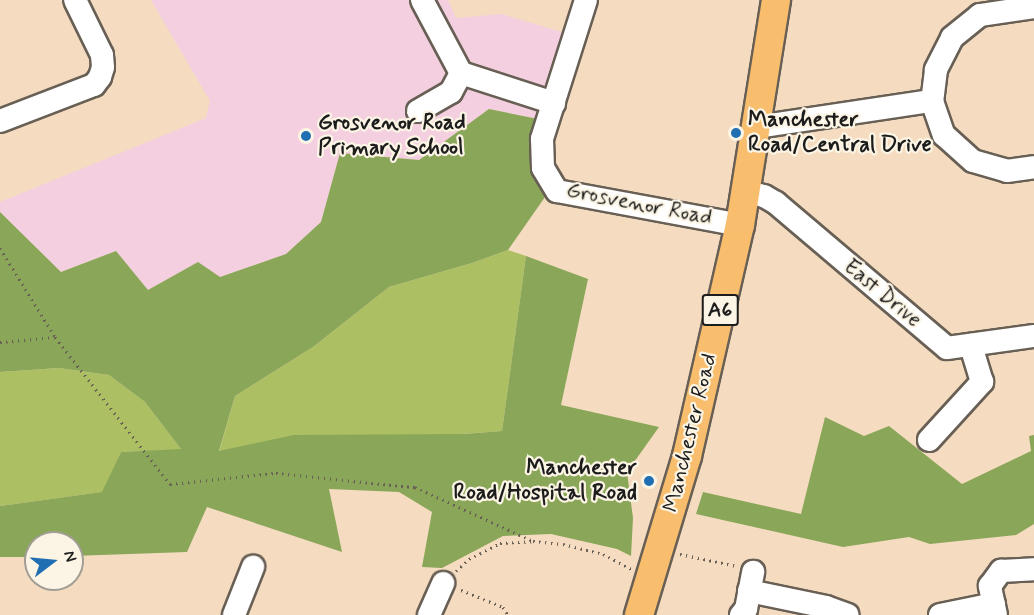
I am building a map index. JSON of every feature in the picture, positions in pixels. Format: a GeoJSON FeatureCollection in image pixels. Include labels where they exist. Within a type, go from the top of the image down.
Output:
{"type":"FeatureCollection","features":[{"type":"Feature","properties":{"kind":"main road","name":"Manchester Road"},"geometry":{"type":"LineString","coordinates":[[639,615],[687,456],[740,225],[776,0]]}},
{"type":"Feature","properties":{"kind":"street"},"geometry":{"type":"LineString","coordinates":[[0,121],[94,84],[100,77],[103,68],[102,56],[75,0]]}},
{"type":"Feature","properties":{"kind":"street"},"geometry":{"type":"LineString","coordinates":[[422,0],[461,73],[554,103]]}},
{"type":"Feature","properties":{"kind":"street","name":"Grosvenor Road"},"geometry":{"type":"LineString","coordinates":[[586,0],[542,139],[543,168],[557,191],[740,225]]}},
{"type":"Feature","properties":{"kind":"street"},"geometry":{"type":"LineString","coordinates":[[1034,7],[980,15],[952,38],[936,70],[932,101],[944,135],[973,161],[1007,171],[1034,167]]}},
{"type":"Feature","properties":{"kind":"street"},"geometry":{"type":"LineString","coordinates":[[418,111],[451,92],[461,73]]}},
{"type":"Feature","properties":{"kind":"street"},"geometry":{"type":"LineString","coordinates":[[757,127],[932,101]]}},
{"type":"Feature","properties":{"kind":"street","name":"East Drive"},"geometry":{"type":"LineString","coordinates":[[746,191],[764,196],[776,203],[947,348],[1034,336]]}},
{"type":"Feature","properties":{"kind":"street"},"geometry":{"type":"LineString","coordinates":[[929,440],[982,382],[971,345]]}},
{"type":"Feature","properties":{"kind":"street"},"geometry":{"type":"LineString","coordinates":[[234,615],[253,567]]}},
{"type":"Feature","properties":{"kind":"street"},"geometry":{"type":"LineString","coordinates":[[940,615],[995,609],[990,586],[1001,571],[1034,570]]}},
{"type":"Feature","properties":{"kind":"street"},"geometry":{"type":"LineString","coordinates":[[429,615],[443,583]]}},
{"type":"Feature","properties":{"kind":"street"},"geometry":{"type":"LineString","coordinates":[[747,597],[840,611],[848,615]]}},
{"type":"Feature","properties":{"kind":"path"},"geometry":{"type":"LineString","coordinates":[[0,248],[54,337],[170,484],[276,473],[415,487],[533,541]]}},
{"type":"Feature","properties":{"kind":"path"},"geometry":{"type":"LineString","coordinates":[[0,342],[54,337]]}},
{"type":"Feature","properties":{"kind":"path"},"geometry":{"type":"LineString","coordinates":[[508,615],[503,607],[443,583],[469,559],[500,543],[533,541],[563,544],[603,554],[651,579]]}},
{"type":"Feature","properties":{"kind":"path"},"geometry":{"type":"LineString","coordinates":[[661,548],[696,559],[729,563],[747,597]]}},
{"type":"Feature","properties":{"kind":"shaded area","name":"Grosvenor Road Primary School"},"geometry":{"type":"Polygon","coordinates":[[[151,0],[448,0],[456,18],[501,14],[565,33],[538,119],[489,109],[419,160],[340,153],[321,222],[286,254],[220,277],[198,262],[148,290],[116,251],[61,272],[0,212],[0,202],[206,118],[210,101],[151,0]]]}},
{"type":"Feature","properties":{"kind":"green space"},"geometry":{"type":"Polygon","coordinates":[[[489,109],[538,119],[545,197],[508,250],[389,287],[313,347],[235,396],[219,451],[294,435],[463,434],[502,431],[526,256],[588,279],[561,405],[659,427],[627,472],[633,518],[631,556],[617,549],[551,534],[503,536],[442,568],[422,567],[432,512],[399,492],[329,489],[342,552],[207,507],[187,552],[84,556],[84,531],[24,531],[24,557],[0,557],[0,506],[102,492],[121,452],[181,449],[145,402],[109,375],[59,368],[0,372],[0,212],[61,272],[116,251],[148,290],[198,262],[220,277],[286,254],[321,222],[340,153],[419,160],[489,109]]]}},
{"type":"Feature","properties":{"kind":"green space"},"geometry":{"type":"Polygon","coordinates":[[[508,250],[526,256],[502,431],[219,452],[235,396],[313,347],[389,287],[508,250]]]}},
{"type":"Feature","properties":{"kind":"green space"},"geometry":{"type":"Polygon","coordinates":[[[59,368],[109,375],[145,402],[182,450],[121,452],[103,492],[0,506],[0,372],[59,368]]]}},
{"type":"Feature","properties":{"kind":"green space"},"geometry":{"type":"Polygon","coordinates":[[[825,417],[864,436],[889,426],[962,484],[1031,451],[1029,436],[1034,435],[1034,524],[1016,535],[930,544],[909,537],[843,547],[696,514],[703,492],[801,514],[825,417]]]}},
{"type":"Feature","properties":{"kind":"place","name":"Manchester Road/Central Drive"},"geometry":{"type":"Point","coordinates":[736,133]}},
{"type":"Feature","properties":{"kind":"place","name":"Grosvenor Road Primary School"},"geometry":{"type":"Point","coordinates":[306,136]}},
{"type":"Feature","properties":{"kind":"place","name":"Manchester Road/Hospital Road"},"geometry":{"type":"Point","coordinates":[649,481]}}]}
